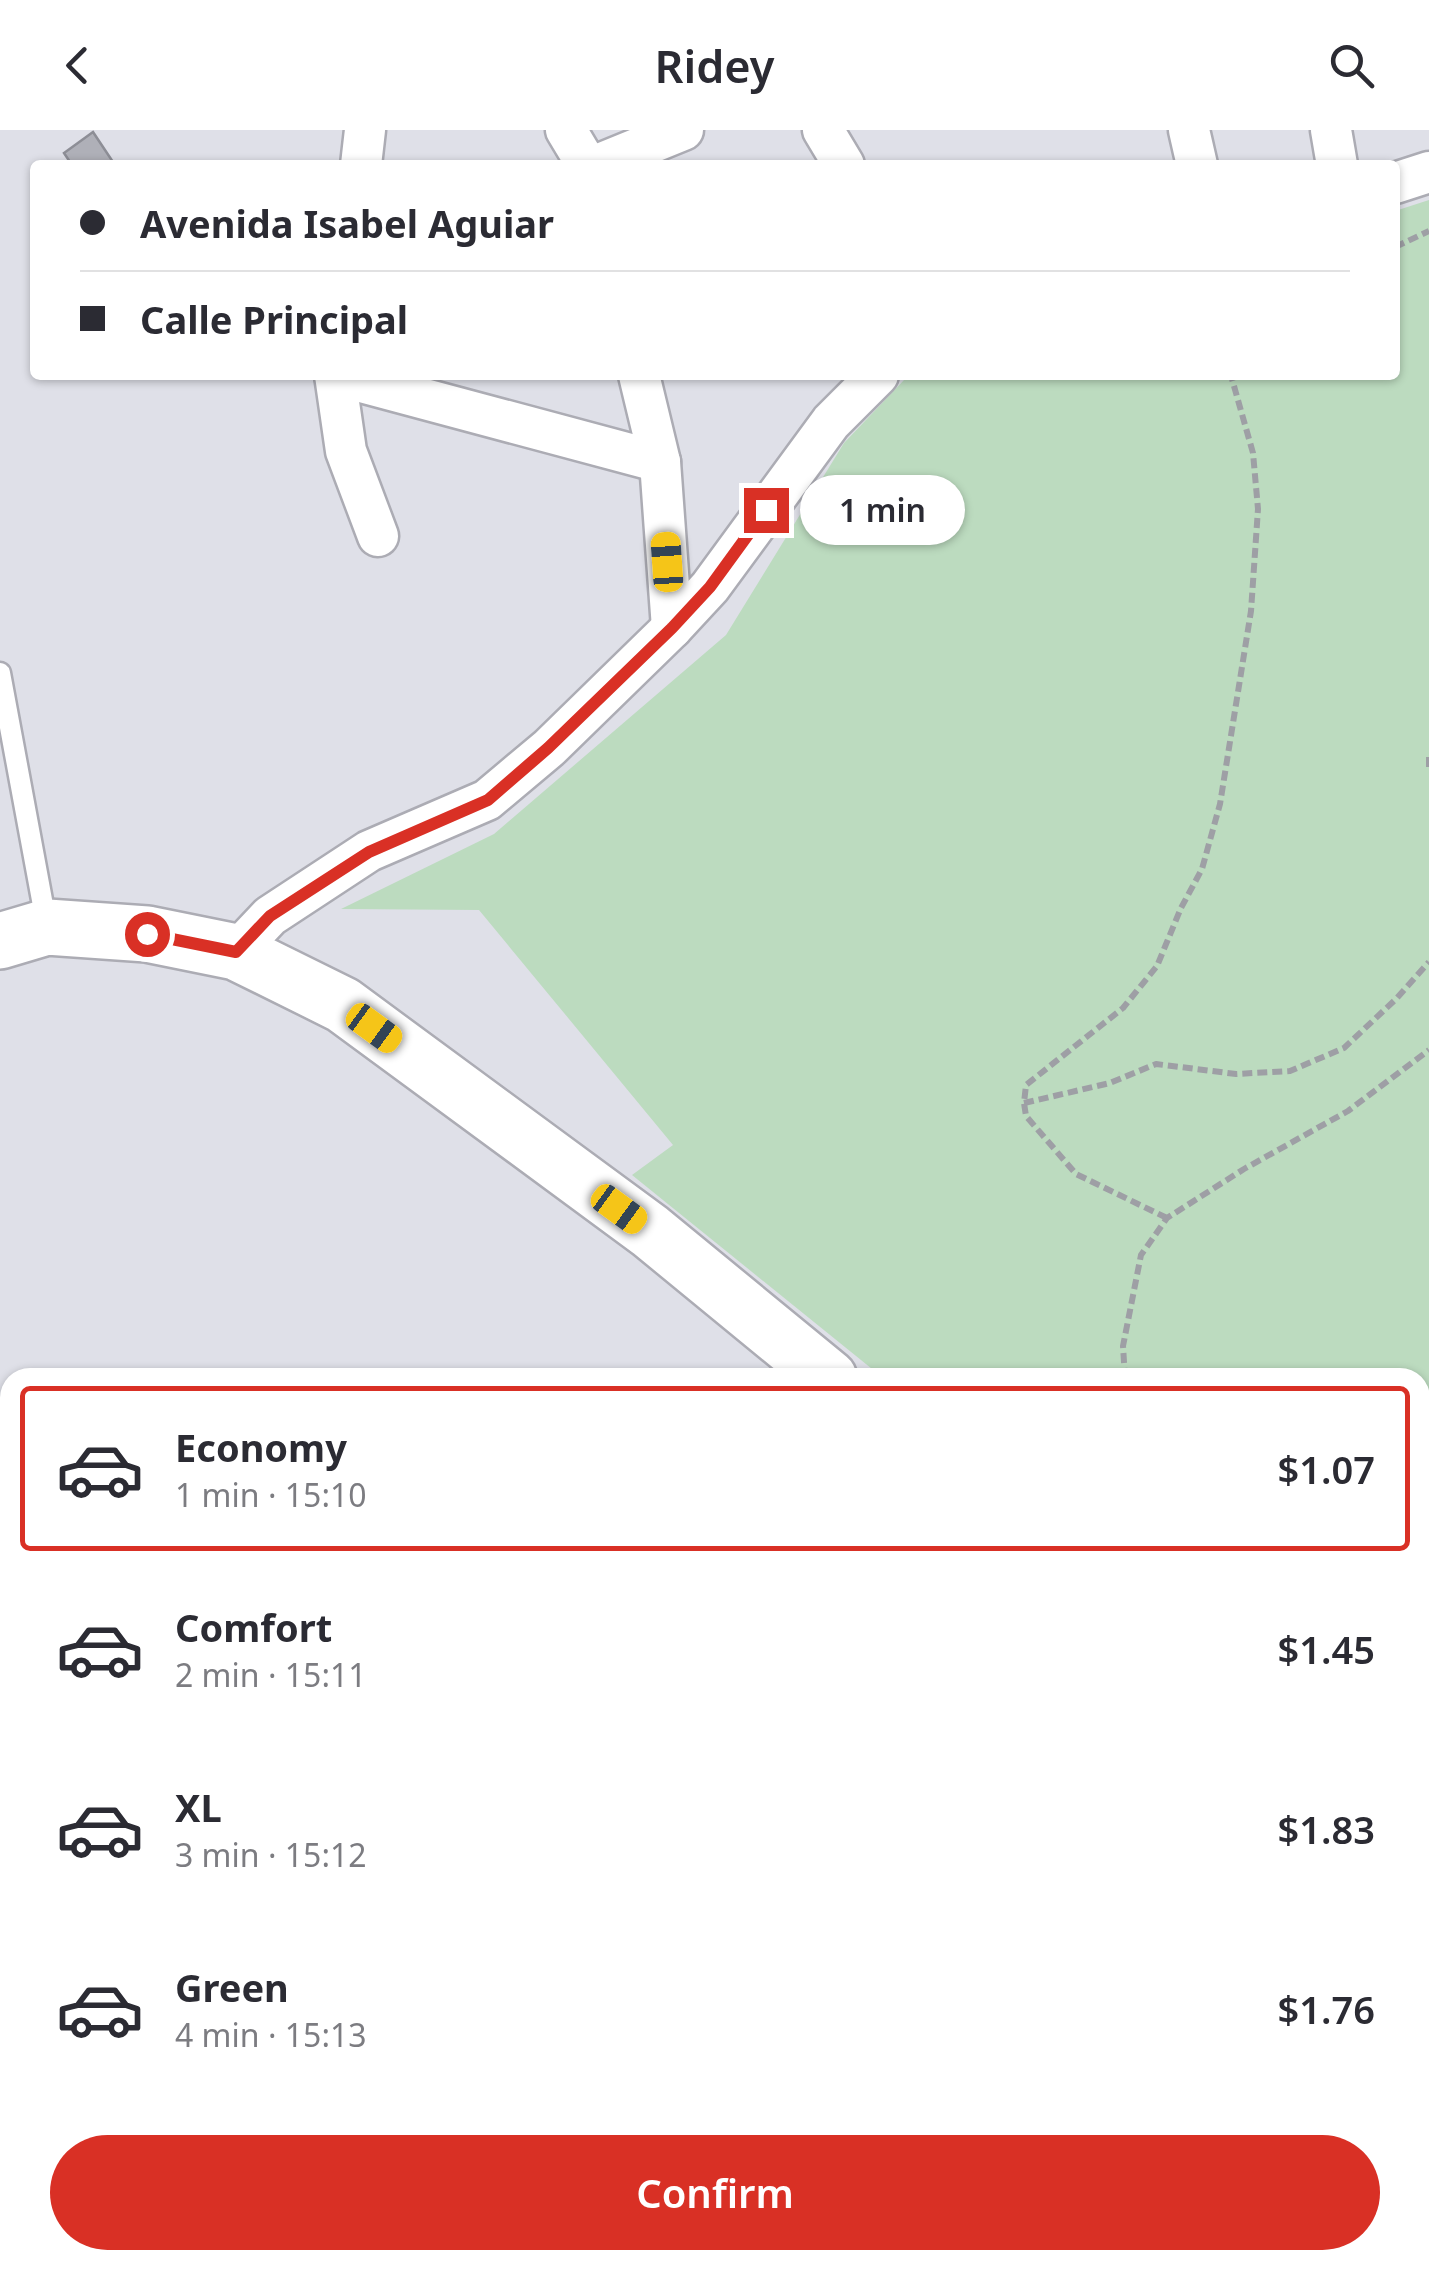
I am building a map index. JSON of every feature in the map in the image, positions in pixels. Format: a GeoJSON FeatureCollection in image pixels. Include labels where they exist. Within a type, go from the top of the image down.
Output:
{"type":"FeatureCollection","features":[{"type":"Feature","properties":{"kind":"main road"},"geometry":{"type":"LineString","coordinates":[[24,934],[147,934],[236,952],[343,1006],[650,1232],[817,1368]]}},
{"type":"Feature","properties":{"kind":"street"},"geometry":{"type":"LineString","coordinates":[[362,160],[366,130]]}},
{"type":"Feature","properties":{"kind":"street"},"geometry":{"type":"LineString","coordinates":[[566,130],[584,160]]}},
{"type":"Feature","properties":{"kind":"street"},"geometry":{"type":"LineString","coordinates":[[609,160],[683,130]]}},
{"type":"Feature","properties":{"kind":"street"},"geometry":{"type":"LineString","coordinates":[[823,130],[841,160]]}},
{"type":"Feature","properties":{"kind":"street"},"geometry":{"type":"LineString","coordinates":[[1189,130],[1196,160]]}},
{"type":"Feature","properties":{"kind":"street"},"geometry":{"type":"LineString","coordinates":[[1331,130],[1336,160]]}},
{"type":"Feature","properties":{"kind":"street"},"geometry":{"type":"LineString","coordinates":[[1400,181],[1429,172]]}},
{"type":"Feature","properties":{"kind":"street"},"geometry":{"type":"LineString","coordinates":[[336,380],[346,451],[378,536]]}},
{"type":"Feature","properties":{"kind":"street"},"geometry":{"type":"LineString","coordinates":[[354,380],[660,462]]}},
{"type":"Feature","properties":{"kind":"street"},"geometry":{"type":"LineString","coordinates":[[640,380],[660,462],[672,628]]}},
{"type":"Feature","properties":{"kind":"street"},"geometry":{"type":"LineString","coordinates":[[236,952],[270,916],[369,852],[488,800],[548,748],[710,587],[831,422],[873,380]]}},
{"type":"Feature","properties":{"kind":"lane"},"geometry":{"type":"LineString","coordinates":[[0,673],[23,786],[24,934]]}},
{"type":"Feature","properties":{"kind":"path"},"geometry":{"type":"LineString","coordinates":[[1400,245],[1429,231]]}},
{"type":"Feature","properties":{"kind":"path"},"geometry":{"type":"LineString","coordinates":[[1166,1218],[1076,1174],[1026,1116],[1024,1103],[1026,1085],[1122,1008],[1158,966],[1181,908],[1202,869],[1220,804],[1250,610],[1258,509],[1253,453],[1232,380]]}},
{"type":"Feature","properties":{"kind":"path"},"geometry":{"type":"LineString","coordinates":[[1429,757],[1429,770]]}},
{"type":"Feature","properties":{"kind":"path"},"geometry":{"type":"LineString","coordinates":[[1024,1103],[1110,1083],[1156,1064],[1236,1074],[1290,1071],[1344,1048],[1429,962]]}},
{"type":"Feature","properties":{"kind":"path"},"geometry":{"type":"LineString","coordinates":[[1124,1368],[1123,1346],[1141,1255],[1166,1218],[1348,1111],[1429,1050]]}},
{"type":"Feature","properties":{"kind":"green space"},"geometry":{"type":"Polygon","coordinates":[[[1429,200],[1429,1368],[871,1368],[632,1175],[673,1145],[479,910],[341,909],[494,834],[726,635],[844,443],[904,380],[1400,380],[1400,209],[1429,200]]]}},
{"type":"Feature","properties":{"kind":"building"},"geometry":{"type":"Polygon","coordinates":[[[93,132],[112,160],[69,160],[64,153],[93,132]]]}},
{"type":"Feature","properties":{"kind":"route"},"geometry":{"type":"LineString","coordinates":[[147,934],[236,952],[270,916],[369,852],[488,800],[672,628],[710,587],[766,510]]}}]}
